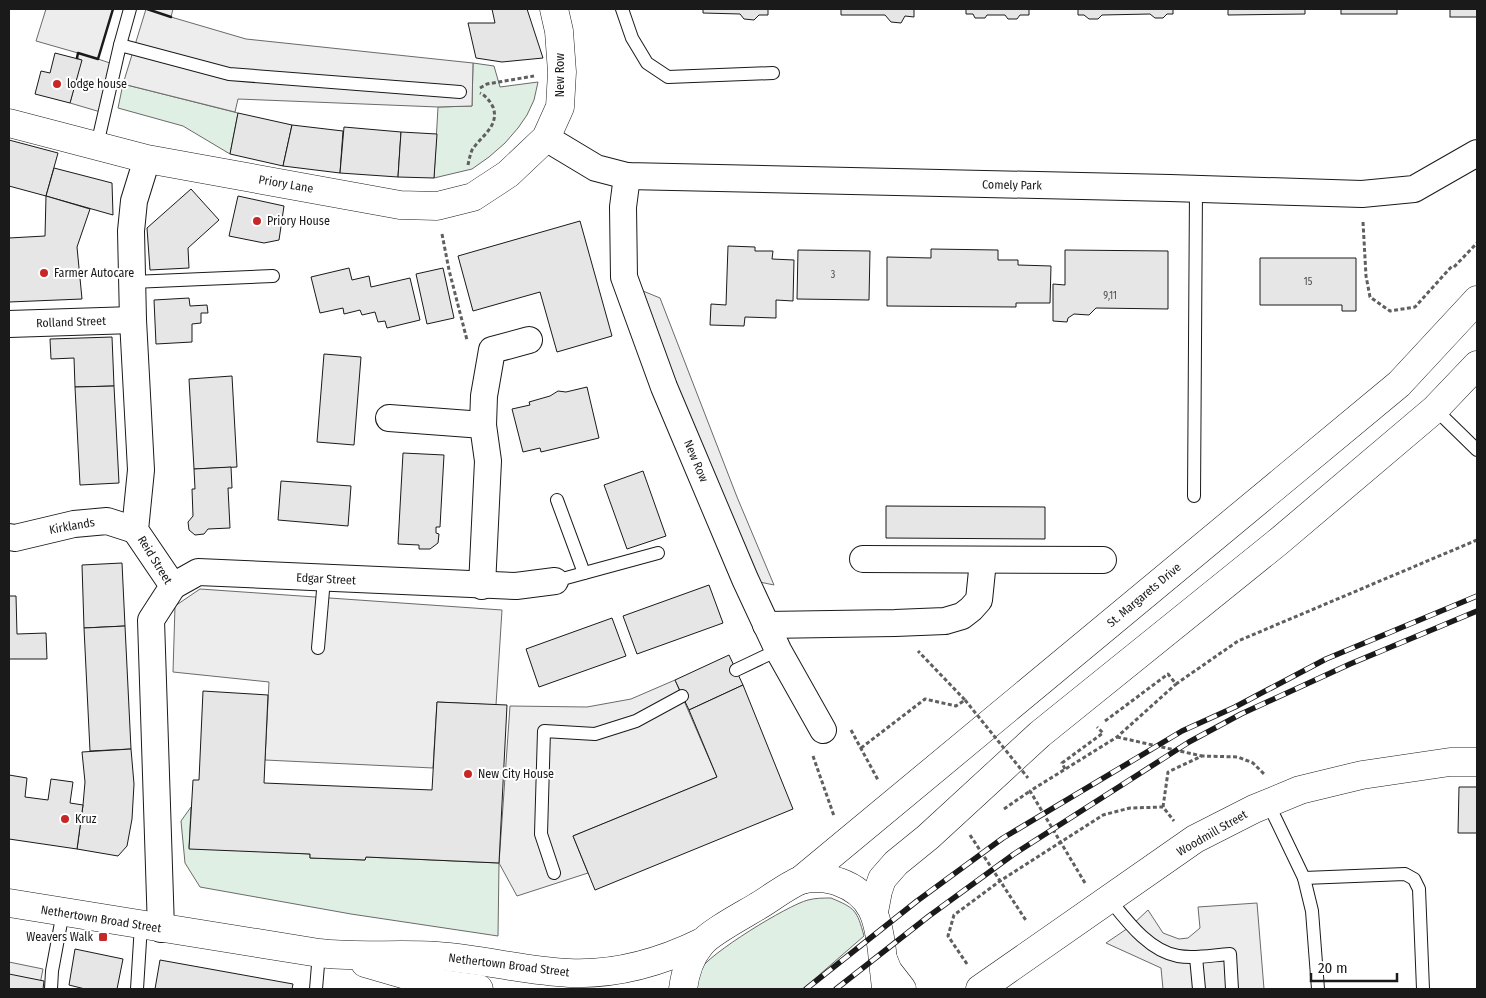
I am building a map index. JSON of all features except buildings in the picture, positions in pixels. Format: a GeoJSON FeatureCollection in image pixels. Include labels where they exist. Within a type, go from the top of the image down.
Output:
{"type":"FeatureCollection","features":[{"type":"Feature","properties":{"kind":"main road","name":"New Row"},"geometry":{"type":"LineString","coordinates":[[546,138],[560,107],[562,72],[559,31],[554,9]]}},
{"type":"Feature","properties":{"kind":"main road","name":"Priory Lane"},"geometry":{"type":"LineString","coordinates":[[9,123],[146,159],[400,205],[449,203],[473,197],[508,174],[546,138]]}},
{"type":"Feature","properties":{"kind":"main road","name":"St. Margarets Drive"},"geometry":{"type":"LineString","coordinates":[[702,942],[739,917],[802,880],[1399,384],[1477,300]]}},
{"type":"Feature","properties":{"kind":"main road"},"geometry":{"type":"LineString","coordinates":[[874,912],[882,878],[896,863],[928,837],[1040,734],[1278,542],[1435,409],[1477,366]]}},
{"type":"Feature","properties":{"kind":"main road","name":"Woodmill Street"},"geometry":{"type":"LineString","coordinates":[[977,983],[1099,894],[1195,839],[1254,809],[1268,791],[1300,790],[1362,775],[1450,762],[1477,762]]}},
{"type":"Feature","properties":{"kind":"main road"},"geometry":{"type":"LineString","coordinates":[[802,880],[833,880],[850,886],[866,898],[874,912],[883,959],[886,989]]}},
{"type":"Feature","properties":{"kind":"main road","name":"Nethertown Broad Street"},"geometry":{"type":"LineString","coordinates":[[9,903],[330,955],[434,983],[479,989]]}},
{"type":"Feature","properties":{"kind":"main road"},"geometry":{"type":"LineString","coordinates":[[683,989],[684,977],[690,960],[702,942]]}},
{"type":"Feature","properties":{"kind":"main road","name":"Nethertown Broad Street"},"geometry":{"type":"LineString","coordinates":[[330,955],[438,956],[560,972],[586,973],[641,965],[702,942]]}},
{"type":"Feature","properties":{"kind":"main road"},"geometry":{"type":"LineString","coordinates":[[883,959],[888,971],[902,989]]}},
{"type":"Feature","properties":{"kind":"street","name":"Comely Park"},"geometry":{"type":"LineString","coordinates":[[546,138],[596,168],[628,176],[1362,194],[1414,189],[1477,152]]}},
{"type":"Feature","properties":{"kind":"street","name":"Reid Street"},"geometry":{"type":"LineString","coordinates":[[146,159],[134,201],[131,231],[133,320],[141,470],[135,530],[173,586],[152,620],[151,927]]}},
{"type":"Feature","properties":{"kind":"street","name":"New Row"},"geometry":{"type":"LineString","coordinates":[[628,176],[623,208],[624,277],[664,387],[766,625],[778,650],[824,730]]}},
{"type":"Feature","properties":{"kind":"street","name":"Rolland Street"},"geometry":{"type":"LineString","coordinates":[[9,324],[133,320]]}},
{"type":"Feature","properties":{"kind":"street"},"geometry":{"type":"LineString","coordinates":[[482,586],[488,462],[483,424],[484,396],[492,350],[529,340]]}},
{"type":"Feature","properties":{"kind":"street"},"geometry":{"type":"LineString","coordinates":[[389,418],[483,424]]}},
{"type":"Feature","properties":{"kind":"street","name":"Kirklands"},"geometry":{"type":"LineString","coordinates":[[9,537],[15,538],[74,524],[107,520],[135,530]]}},
{"type":"Feature","properties":{"kind":"street"},"geometry":{"type":"LineString","coordinates":[[863,559],[1103,560]]}},
{"type":"Feature","properties":{"kind":"street"},"geometry":{"type":"LineString","coordinates":[[766,625],[945,621],[962,616],[979,600],[983,561]]}},
{"type":"Feature","properties":{"kind":"street","name":"Edgar Street"},"geometry":{"type":"LineString","coordinates":[[173,586],[198,572],[482,586],[516,586],[555,581]]}},
{"type":"Feature","properties":{"kind":"lane"},"geometry":{"type":"LineString","coordinates":[[97,145],[130,9]]}},
{"type":"Feature","properties":{"kind":"lane"},"geometry":{"type":"LineString","coordinates":[[622,9],[632,38],[648,63],[668,77],[773,73]]}},
{"type":"Feature","properties":{"kind":"lane"},"geometry":{"type":"LineString","coordinates":[[120,46],[229,74],[460,92]]}},
{"type":"Feature","properties":{"kind":"lane"},"geometry":{"type":"LineString","coordinates":[[1194,496],[1196,189]]}},
{"type":"Feature","properties":{"kind":"lane"},"geometry":{"type":"LineString","coordinates":[[132,282],[273,276]]}},
{"type":"Feature","properties":{"kind":"lane"},"geometry":{"type":"LineString","coordinates":[[1435,409],[1477,450]]}},
{"type":"Feature","properties":{"kind":"lane"},"geometry":{"type":"LineString","coordinates":[[557,500],[584,573]]}},
{"type":"Feature","properties":{"kind":"lane"},"geometry":{"type":"LineString","coordinates":[[555,581],[658,553]]}},
{"type":"Feature","properties":{"kind":"lane"},"geometry":{"type":"LineString","coordinates":[[318,648],[324,579]]}},
{"type":"Feature","properties":{"kind":"lane"},"geometry":{"type":"LineString","coordinates":[[736,670],[778,650]]}},
{"type":"Feature","properties":{"kind":"lane"},"geometry":{"type":"LineString","coordinates":[[554,873],[541,834],[544,731],[595,734],[636,721],[682,696]]}},
{"type":"Feature","properties":{"kind":"lane"},"geometry":{"type":"LineString","coordinates":[[1268,791],[1304,878],[1312,912],[1318,989]]}},
{"type":"Feature","properties":{"kind":"lane"},"geometry":{"type":"LineString","coordinates":[[1304,878],[1405,874],[1414,878],[1419,889],[1423,989]]}},
{"type":"Feature","properties":{"kind":"lane"},"geometry":{"type":"LineString","coordinates":[[1099,894],[1131,926],[1158,948],[1178,956],[1196,957],[1230,954],[1232,989]]}},
{"type":"Feature","properties":{"kind":"lane"},"geometry":{"type":"LineString","coordinates":[[51,989],[63,912]]}},
{"type":"Feature","properties":{"kind":"lane"},"geometry":{"type":"LineString","coordinates":[[137,989],[151,927]]}},
{"type":"Feature","properties":{"kind":"lane"},"geometry":{"type":"LineString","coordinates":[[316,989],[330,955]]}},
{"type":"Feature","properties":{"kind":"lane"},"geometry":{"type":"LineString","coordinates":[[1196,957],[1199,989]]}},
{"type":"Feature","properties":{"kind":"path"},"geometry":{"type":"LineString","coordinates":[[486,84],[504,81]]}},
{"type":"Feature","properties":{"kind":"path"},"geometry":{"type":"LineString","coordinates":[[460,92],[466,90],[483,94],[490,101],[494,110],[494,118],[488,132],[471,153],[449,203],[449,270],[468,344]]}},
{"type":"Feature","properties":{"kind":"path"},"geometry":{"type":"LineString","coordinates":[[1362,194],[1366,276],[1370,297],[1390,311],[1415,306],[1477,243]]}},
{"type":"Feature","properties":{"kind":"path"},"geometry":{"type":"LineString","coordinates":[[1000,812],[1117,737],[1176,684],[1238,641],[1477,540]]}},
{"type":"Feature","properties":{"kind":"path"},"geometry":{"type":"LineString","coordinates":[[895,623],[906,638],[965,700],[1028,778]]}},
{"type":"Feature","properties":{"kind":"path"},"geometry":{"type":"LineString","coordinates":[[1168,674],[1176,684]]}},
{"type":"Feature","properties":{"kind":"path"},"geometry":{"type":"LineString","coordinates":[[861,748],[925,699],[956,706],[965,700]]}},
{"type":"Feature","properties":{"kind":"path"},"geometry":{"type":"LineString","coordinates":[[1065,769],[1062,763],[1103,733],[1097,727]]}},
{"type":"Feature","properties":{"kind":"path"},"geometry":{"type":"LineString","coordinates":[[1117,737],[1202,756],[1238,757],[1253,763],[1268,791]]}},
{"type":"Feature","properties":{"kind":"path"},"geometry":{"type":"LineString","coordinates":[[1177,825],[1163,806],[1168,772],[1202,756]]}},
{"type":"Feature","properties":{"kind":"path"},"geometry":{"type":"LineString","coordinates":[[1030,791],[1060,843],[1099,894]]}},
{"type":"Feature","properties":{"kind":"path"},"geometry":{"type":"LineString","coordinates":[[977,983],[948,936],[954,915],[1000,881],[1103,815],[1130,808],[1163,806]]}},
{"type":"Feature","properties":{"kind":"path"},"geometry":{"type":"LineString","coordinates":[[969,834],[1031,928]]}},
{"type":"Feature","properties":{"kind":"green space"},"geometry":{"type":"Polygon","coordinates":[[[473,63],[494,66],[500,87],[538,82],[534,100],[518,128],[489,157],[472,169],[434,178],[438,107],[472,106],[473,63]]]}},
{"type":"Feature","properties":{"kind":"green space"},"geometry":{"type":"Polygon","coordinates":[[[123,84],[238,113],[230,154],[183,126],[118,108],[123,84]]]}},
{"type":"Feature","properties":{"kind":"green space"},"geometry":{"type":"Polygon","coordinates":[[[191,807],[189,848],[310,854],[310,858],[365,860],[366,857],[499,863],[498,936],[351,914],[200,887],[185,863],[181,821],[191,807]]]}},
{"type":"Feature","properties":{"kind":"green space"},"geometry":{"type":"Polygon","coordinates":[[[831,898],[845,904],[854,911],[864,936],[803,989],[694,989],[699,971],[705,963],[732,942],[767,920],[798,904],[811,899],[831,898]]]}},
{"type":"Feature","properties":{"kind":"shaded area"},"geometry":{"type":"Polygon","coordinates":[[[46,9],[113,9],[98,59],[116,65],[104,113],[70,103],[81,60],[77,58],[78,53],[36,41],[46,9]]]}},
{"type":"Feature","properties":{"kind":"shaded area"},"geometry":{"type":"Polygon","coordinates":[[[146,9],[173,9],[171,17],[246,39],[473,63],[472,106],[438,107],[238,99],[235,112],[123,84],[146,9]]]}},
{"type":"Feature","properties":{"kind":"shaded area"},"geometry":{"type":"Polygon","coordinates":[[[626,284],[660,298],[737,497],[774,585],[745,579],[626,284]]]}},
{"type":"Feature","properties":{"kind":"shaded area"},"geometry":{"type":"Polygon","coordinates":[[[200,589],[502,610],[496,705],[437,702],[433,768],[265,760],[269,682],[173,672],[175,606],[200,589]]]}},
{"type":"Feature","properties":{"kind":"shaded area"},"geometry":{"type":"Polygon","coordinates":[[[675,680],[717,777],[573,836],[588,873],[517,896],[499,863],[510,706],[587,707],[631,699],[675,680]]]}},
{"type":"Feature","properties":{"kind":"shaded area"},"geometry":{"type":"Polygon","coordinates":[[[1257,903],[1264,989],[1163,989],[1161,968],[1106,943],[1131,926],[1148,910],[1163,933],[1179,939],[1188,938],[1200,928],[1198,907],[1257,903]]]}},
{"type":"Feature","properties":{"kind":"shaded area"},"geometry":{"type":"Polygon","coordinates":[[[9,962],[43,969],[40,984],[9,978],[9,962]]]}},
{"type":"Feature","properties":{"kind":"railway"},"geometry":{"type":"LineString","coordinates":[[806,989],[917,901],[1003,838],[1182,731],[1235,707],[1326,659],[1477,596]]}},
{"type":"Feature","properties":{"kind":"railway"},"geometry":{"type":"LineString","coordinates":[[836,989],[929,916],[1014,854],[1189,742],[1241,714],[1350,664],[1477,611]]}},
{"type":"Feature","properties":{"kind":"wall"},"geometry":{"type":"LineString","coordinates":[[77,58],[78,53],[98,59],[113,9]]}},
{"type":"Feature","properties":{"kind":"wall"},"geometry":{"type":"LineString","coordinates":[[147,9],[171,17]]}},
{"type":"Feature","properties":{"kind":"place","name":"lodge house"},"geometry":{"type":"Point","coordinates":[57,84]}},
{"type":"Feature","properties":{"kind":"place","name":"Priory House"},"geometry":{"type":"Point","coordinates":[257,221]}},
{"type":"Feature","properties":{"kind":"place","name":"Farmer Autocare"},"geometry":{"type":"Point","coordinates":[44,273]}},
{"type":"Feature","properties":{"kind":"place","name":"New City House"},"geometry":{"type":"Point","coordinates":[468,774]}},
{"type":"Feature","properties":{"kind":"place","name":"Kruz"},"geometry":{"type":"Point","coordinates":[65,819]}},
{"type":"Feature","properties":{"kind":"place","name":"Weavers Walk"},"geometry":{"type":"Point","coordinates":[103,937]}}]}
